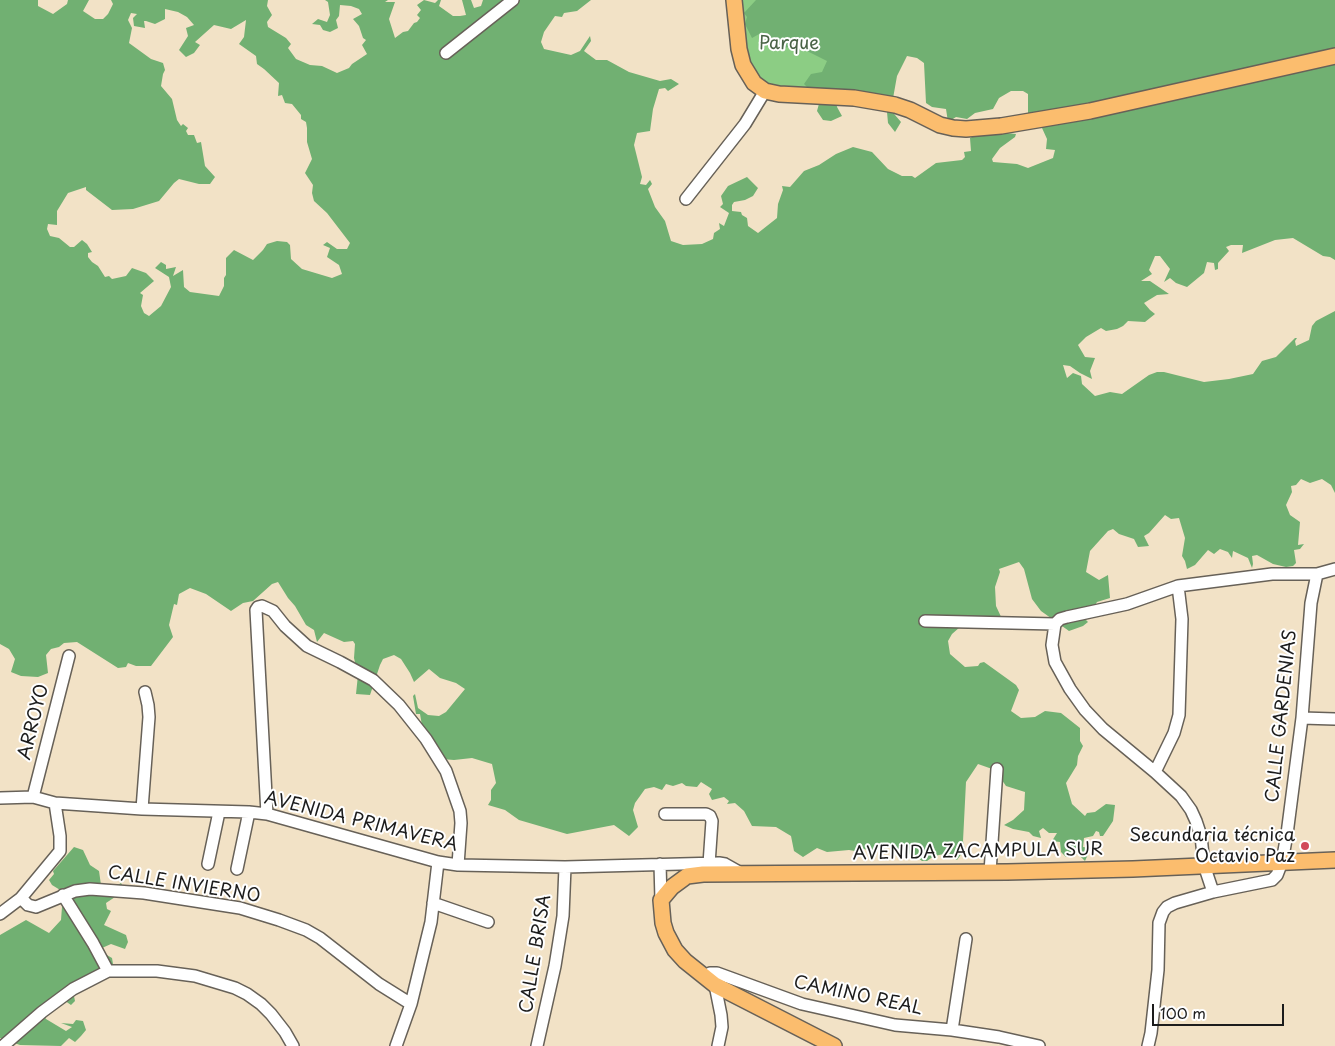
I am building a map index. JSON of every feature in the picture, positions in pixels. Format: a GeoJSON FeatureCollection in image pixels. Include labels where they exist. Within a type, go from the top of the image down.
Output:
{"type":"FeatureCollection","features":[{"type":"Feature","properties":{"kind":"main road"},"geometry":{"type":"LineString","coordinates":[[734,0],[739,49],[743,65],[754,83],[765,91],[779,94],[854,98],[895,105],[947,127],[966,129],[1001,126],[1090,111],[1335,56]]}},
{"type":"Feature","properties":{"kind":"main road","name":"AVENIDA ZACAMPULA SUR"},"geometry":{"type":"LineString","coordinates":[[660,900],[687,876],[703,874],[1133,869],[1335,860]]}},
{"type":"Feature","properties":{"kind":"main road"},"geometry":{"type":"LineString","coordinates":[[660,900],[663,923],[668,939],[675,950],[709,981],[824,1044]]}},
{"type":"Feature","properties":{"kind":"street"},"geometry":{"type":"LineString","coordinates":[[446,53],[513,0]]}},
{"type":"Feature","properties":{"kind":"street"},"geometry":{"type":"LineString","coordinates":[[686,199],[742,130],[765,91]]}},
{"type":"Feature","properties":{"kind":"street"},"geometry":{"type":"LineString","coordinates":[[1213,892],[1204,865],[1201,836],[1191,810],[1181,796],[1103,729],[1085,710],[1070,689],[1055,662],[1052,645],[1055,624],[1067,616],[1127,604],[1178,586],[1272,574],[1317,574],[1335,569]]}},
{"type":"Feature","properties":{"kind":"street","name":"CALLE GARDENIAS"},"geometry":{"type":"LineString","coordinates":[[1282,862],[1302,718],[1311,603],[1317,574]]}},
{"type":"Feature","properties":{"kind":"street"},"geometry":{"type":"LineString","coordinates":[[1155,772],[1174,733],[1179,715],[1182,618],[1178,586]]}},
{"type":"Feature","properties":{"kind":"street"},"geometry":{"type":"LineString","coordinates":[[267,814],[256,610],[260,606],[269,608],[307,646],[373,680],[399,705],[426,739],[446,771],[460,811],[461,836],[458,865]]}},
{"type":"Feature","properties":{"kind":"street"},"geometry":{"type":"LineString","coordinates":[[925,621],[1055,624]]}},
{"type":"Feature","properties":{"kind":"street","name":"ARROYO"},"geometry":{"type":"LineString","coordinates":[[33,797],[69,656]]}},
{"type":"Feature","properties":{"kind":"street"},"geometry":{"type":"LineString","coordinates":[[142,810],[149,717],[145,692]]}},
{"type":"Feature","properties":{"kind":"street"},"geometry":{"type":"LineString","coordinates":[[1302,718],[1335,719]]}},
{"type":"Feature","properties":{"kind":"street"},"geometry":{"type":"LineString","coordinates":[[990,872],[997,769]]}},
{"type":"Feature","properties":{"kind":"street","name":"AVENIDA PRIMAVERA"},"geometry":{"type":"LineString","coordinates":[[0,798],[33,797],[55,803],[142,810],[267,814],[438,862],[458,865],[565,867],[724,864],[743,874]]}},
{"type":"Feature","properties":{"kind":"street"},"geometry":{"type":"LineString","coordinates":[[0,914],[21,898],[60,851],[60,836],[55,803]]}},
{"type":"Feature","properties":{"kind":"street"},"geometry":{"type":"LineString","coordinates":[[208,864],[219,812]]}},
{"type":"Feature","properties":{"kind":"street"},"geometry":{"type":"LineString","coordinates":[[237,869],[249,812]]}},
{"type":"Feature","properties":{"kind":"street"},"geometry":{"type":"LineString","coordinates":[[665,814],[706,814],[710,816],[712,821],[709,864]]}},
{"type":"Feature","properties":{"kind":"street"},"geometry":{"type":"LineString","coordinates":[[396,1046],[411,1004],[431,922],[438,862]]}},
{"type":"Feature","properties":{"kind":"street"},"geometry":{"type":"LineString","coordinates":[[1148,1046],[1158,970],[1160,917],[1167,907],[1213,892],[1272,880],[1277,875],[1282,862]]}},
{"type":"Feature","properties":{"kind":"street"},"geometry":{"type":"LineString","coordinates":[[660,864],[660,900]]}},
{"type":"Feature","properties":{"kind":"street","name":"CALLE BRISA"},"geometry":{"type":"LineString","coordinates":[[537,1046],[557,958],[563,916],[565,867]]}},
{"type":"Feature","properties":{"kind":"street","name":"CALLE INVIERNO"},"geometry":{"type":"LineString","coordinates":[[21,898],[28,905],[36,907],[63,895],[90,888],[144,893],[240,908],[306,930],[320,938],[379,984],[411,1004]]}},
{"type":"Feature","properties":{"kind":"street"},"geometry":{"type":"LineString","coordinates":[[63,895],[93,942],[108,972]]}},
{"type":"Feature","properties":{"kind":"street"},"geometry":{"type":"LineString","coordinates":[[433,903],[488,922]]}},
{"type":"Feature","properties":{"kind":"street"},"geometry":{"type":"LineString","coordinates":[[952,1030],[966,939]]}},
{"type":"Feature","properties":{"kind":"street"},"geometry":{"type":"LineString","coordinates":[[4,1046],[42,1012],[73,989],[108,972],[157,971],[195,976],[235,988],[247,994],[262,1004],[285,1032],[293,1046]]}},
{"type":"Feature","properties":{"kind":"street","name":"CAMINO REAL"},"geometry":{"type":"LineString","coordinates":[[709,981],[710,973],[717,973],[802,1004],[895,1025],[952,1030],[999,1037],[1039,1046]]}},
{"type":"Feature","properties":{"kind":"street"},"geometry":{"type":"LineString","coordinates":[[709,981],[721,1015],[722,1027],[718,1046]]}},
{"type":"Feature","properties":{"kind":"green space"},"geometry":{"type":"Polygon","coordinates":[[[0,0],[38,0],[38,6],[53,14],[67,4],[68,0],[89,0],[83,11],[95,19],[103,19],[113,4],[111,0],[268,0],[267,6],[272,15],[267,22],[268,27],[286,38],[291,44],[288,48],[296,59],[310,65],[322,66],[337,73],[349,68],[367,54],[362,45],[366,40],[353,19],[362,14],[359,9],[340,5],[339,16],[336,20],[338,28],[330,32],[323,30],[320,25],[312,24],[318,19],[327,22],[330,15],[328,2],[325,0],[388,0],[385,2],[395,2],[389,19],[395,38],[408,31],[417,22],[420,18],[417,15],[421,10],[417,5],[424,0],[435,3],[441,0],[439,6],[453,16],[460,16],[466,15],[462,0],[471,0],[474,8],[481,6],[483,0],[591,0],[577,11],[564,13],[562,17],[555,16],[544,32],[541,42],[544,49],[571,55],[580,51],[590,36],[591,41],[584,51],[596,60],[607,60],[629,72],[660,81],[671,79],[679,84],[668,91],[665,88],[659,89],[653,109],[650,131],[637,133],[634,145],[642,177],[640,184],[646,185],[650,180],[652,184],[648,189],[655,207],[665,221],[671,241],[683,245],[702,244],[713,239],[714,233],[720,229],[719,223],[724,226],[729,213],[720,207],[723,204],[721,196],[728,186],[747,177],[758,188],[753,196],[734,202],[732,211],[741,212],[747,218],[748,226],[758,233],[777,218],[778,204],[783,190],[782,186],[790,187],[804,171],[853,147],[872,152],[888,169],[902,176],[912,176],[915,178],[936,163],[962,160],[965,157],[964,152],[971,151],[970,138],[984,131],[1016,134],[1015,137],[1000,148],[992,159],[993,162],[1017,164],[1028,168],[1053,158],[1055,150],[1046,149],[1047,139],[1042,128],[1028,119],[1028,94],[1023,91],[1011,91],[999,98],[993,109],[975,113],[967,119],[956,117],[948,122],[946,109],[932,107],[926,103],[924,63],[917,58],[907,56],[897,76],[892,104],[889,108],[901,122],[895,132],[888,123],[887,112],[870,101],[836,101],[842,116],[831,121],[823,120],[817,111],[820,100],[804,84],[811,74],[822,72],[827,61],[795,45],[781,49],[780,42],[761,33],[752,38],[745,24],[747,17],[744,13],[756,0],[1335,0],[1335,260],[1323,256],[1293,238],[1275,240],[1242,253],[1243,245],[1231,245],[1226,247],[1229,251],[1218,263],[1218,269],[1215,270],[1214,263],[1207,262],[1204,273],[1187,287],[1176,283],[1170,278],[1164,282],[1170,269],[1160,256],[1155,256],[1149,270],[1152,274],[1141,281],[1150,281],[1169,294],[1157,295],[1144,303],[1155,314],[1145,322],[1128,321],[1117,329],[1106,331],[1101,328],[1086,337],[1078,345],[1085,357],[1095,358],[1090,371],[1092,379],[1070,366],[1063,365],[1067,378],[1073,373],[1081,376],[1082,384],[1095,396],[1110,392],[1122,394],[1149,375],[1157,372],[1204,382],[1229,379],[1253,374],[1262,361],[1276,357],[1295,338],[1297,338],[1295,341],[1296,346],[1309,340],[1312,326],[1316,321],[1335,311],[1335,493],[1331,485],[1322,479],[1310,483],[1301,479],[1296,485],[1291,486],[1292,492],[1286,505],[1290,515],[1300,522],[1298,545],[1304,544],[1300,549],[1294,550],[1296,563],[1293,566],[1286,567],[1273,564],[1257,555],[1252,556],[1252,568],[1248,558],[1233,551],[1232,558],[1228,552],[1220,549],[1214,554],[1208,550],[1195,565],[1187,569],[1182,556],[1185,538],[1179,518],[1171,519],[1165,515],[1144,536],[1149,546],[1138,547],[1134,539],[1119,534],[1113,529],[1108,531],[1090,551],[1086,572],[1099,580],[1108,575],[1110,598],[1097,602],[1086,620],[1088,622],[1083,626],[1069,631],[1041,611],[1032,599],[1024,569],[1019,562],[999,569],[1000,572],[995,587],[996,606],[1003,621],[968,620],[952,634],[948,641],[950,654],[965,667],[978,666],[984,662],[1016,685],[1019,690],[1011,711],[1021,718],[1035,717],[1045,711],[1061,713],[1080,728],[1080,741],[1083,746],[1078,756],[1077,765],[1066,783],[1072,804],[1085,816],[1087,813],[1095,812],[1106,804],[1115,805],[1113,821],[1103,836],[1100,836],[1099,832],[1096,831],[1093,836],[1084,838],[1083,847],[1091,848],[1085,861],[1078,854],[1066,857],[1061,852],[1060,842],[1052,841],[1057,833],[1049,833],[1043,828],[1039,831],[1041,838],[1033,836],[1029,832],[1004,825],[1024,810],[1025,792],[1006,786],[995,770],[978,764],[966,782],[963,841],[965,849],[957,860],[944,854],[934,856],[927,861],[922,861],[916,856],[899,852],[887,843],[871,851],[864,849],[827,852],[817,848],[803,857],[794,851],[791,836],[776,827],[752,826],[744,811],[735,803],[727,804],[729,801],[724,797],[712,800],[709,794],[712,789],[701,782],[697,787],[686,786],[682,783],[673,786],[666,784],[662,790],[654,787],[645,789],[635,803],[633,810],[638,827],[629,836],[614,825],[567,834],[519,820],[505,810],[488,805],[491,800],[491,790],[496,783],[492,764],[472,758],[442,759],[424,737],[420,714],[416,714],[413,696],[415,694],[418,708],[428,715],[439,716],[446,712],[465,689],[456,683],[440,678],[429,669],[414,682],[401,659],[394,655],[383,659],[370,695],[356,694],[358,675],[354,658],[355,644],[353,641],[344,642],[324,633],[317,642],[314,630],[306,625],[278,582],[272,584],[253,601],[243,603],[231,611],[206,594],[190,588],[179,594],[177,605],[174,604],[169,625],[173,637],[151,666],[136,666],[128,663],[126,667],[118,668],[77,642],[64,643],[59,647],[51,649],[46,655],[48,673],[38,677],[21,676],[11,672],[15,659],[9,649],[0,644],[0,0]],[[165,9],[165,19],[155,24],[144,21],[145,28],[134,26],[133,18],[137,14],[131,13],[128,20],[132,28],[129,43],[151,59],[163,63],[165,70],[161,86],[172,99],[177,120],[181,126],[183,124],[188,128],[186,131],[188,135],[194,135],[197,143],[201,142],[205,166],[215,177],[210,184],[199,184],[179,179],[159,201],[133,209],[112,210],[86,190],[86,187],[68,193],[57,211],[57,225],[48,224],[47,229],[50,236],[59,238],[70,247],[74,247],[82,240],[92,252],[88,253],[88,257],[98,266],[105,277],[109,276],[112,279],[126,276],[132,268],[146,273],[154,281],[140,293],[143,295],[141,306],[144,313],[149,316],[161,306],[171,287],[169,277],[155,268],[161,262],[166,265],[166,269],[176,267],[173,276],[183,270],[184,287],[190,292],[219,296],[224,286],[226,258],[234,250],[253,260],[267,244],[277,241],[287,242],[290,245],[291,259],[302,269],[332,278],[342,274],[339,265],[327,257],[330,248],[323,245],[327,242],[337,249],[347,249],[350,243],[327,213],[314,201],[313,185],[305,173],[312,159],[307,142],[306,122],[301,119],[301,115],[292,104],[285,103],[282,95],[278,96],[279,83],[257,64],[256,56],[239,44],[244,37],[246,20],[231,29],[214,25],[195,42],[200,45],[194,53],[186,57],[179,50],[188,36],[186,28],[194,25],[187,17],[178,12],[165,9]]]}},
{"type":"Feature","properties":{"kind":"green space","name":"Parque"},"geometry":{"type":"Polygon","coordinates":[[[731,0],[878,0],[844,48],[803,95],[738,73],[731,0]]]}},
{"type":"Feature","properties":{"kind":"green space"},"geometry":{"type":"Polygon","coordinates":[[[74,847],[83,850],[90,865],[99,871],[101,885],[116,886],[121,883],[125,890],[124,897],[115,897],[106,903],[107,909],[111,911],[104,925],[126,935],[128,942],[125,949],[111,944],[102,948],[105,954],[112,958],[113,964],[109,969],[94,976],[81,978],[72,987],[75,1001],[71,1005],[58,996],[42,1013],[46,1019],[66,1031],[72,1027],[61,1023],[73,1024],[76,1020],[83,1021],[86,1030],[75,1042],[69,1038],[61,1046],[20,1045],[0,1038],[0,935],[26,920],[49,933],[61,920],[62,907],[66,903],[65,893],[52,885],[49,880],[54,874],[53,871],[74,847]]]}},
{"type":"Feature","properties":{"kind":"place","name":"Secundaria técnica Octavio Paz"},"geometry":{"type":"Point","coordinates":[1305,846]}}]}
